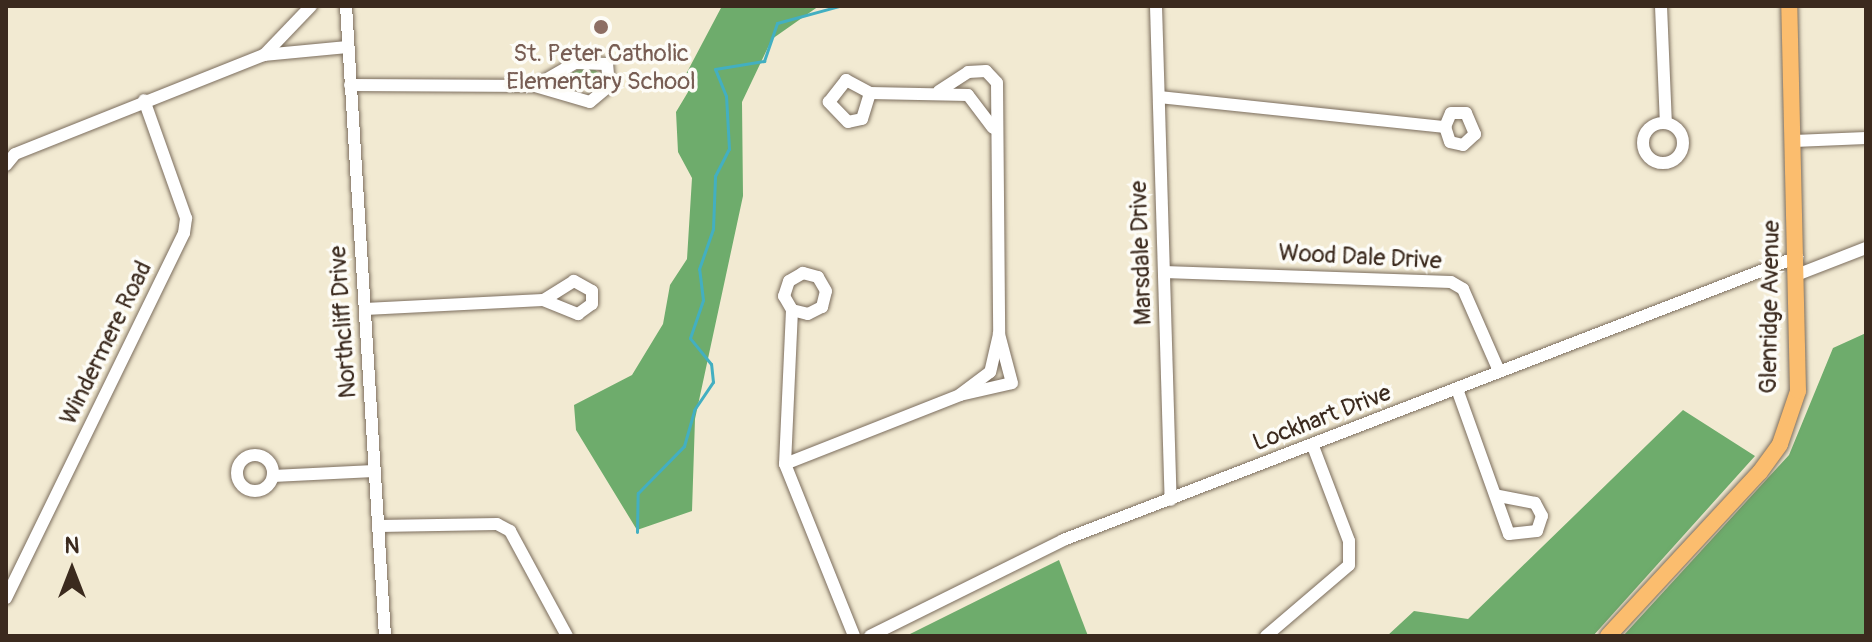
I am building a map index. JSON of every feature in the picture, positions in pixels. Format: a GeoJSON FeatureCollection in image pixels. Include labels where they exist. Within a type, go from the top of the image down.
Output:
{"type":"FeatureCollection","features":[{"type":"Feature","properties":{"kind":"main road","name":"Glenridge Avenue"},"geometry":{"type":"LineString","coordinates":[[1608,636],[1780,444],[1798,391],[1798,265],[1789,6]]}},
{"type":"Feature","properties":{"kind":"street"},"geometry":{"type":"LineString","coordinates":[[264,55],[311,6]]}},
{"type":"Feature","properties":{"kind":"street","name":"Northcliff Drive"},"geometry":{"type":"LineString","coordinates":[[346,6],[385,636]]}},
{"type":"Feature","properties":{"kind":"street","name":"Marsdale Drive"},"geometry":{"type":"LineString","coordinates":[[1156,6],[1171,500]]}},
{"type":"Feature","properties":{"kind":"street"},"geometry":{"type":"LineString","coordinates":[[1661,6],[1666,123]]}},
{"type":"Feature","properties":{"kind":"street"},"geometry":{"type":"LineString","coordinates":[[6,165],[15,154],[144,100],[264,55],[347,47]]}},
{"type":"Feature","properties":{"kind":"street"},"geometry":{"type":"LineString","coordinates":[[350,85],[535,86],[600,100],[609,86],[607,64],[575,63],[535,86]]}},
{"type":"Feature","properties":{"kind":"street"},"geometry":{"type":"LineString","coordinates":[[785,464],[960,395],[1012,383],[999,334],[992,75],[968,72],[939,91]]}},
{"type":"Feature","properties":{"kind":"street"},"geometry":{"type":"LineString","coordinates":[[870,93],[939,91],[968,95],[993,128]]}},
{"type":"Feature","properties":{"kind":"street"},"geometry":{"type":"LineString","coordinates":[[1159,97],[1445,127]]}},
{"type":"Feature","properties":{"kind":"street","name":"Windermere Road"},"geometry":{"type":"LineString","coordinates":[[6,598],[184,233],[186,218],[144,100]]}},
{"type":"Feature","properties":{"kind":"street"},"geometry":{"type":"LineString","coordinates":[[1794,141],[1866,138]]}},
{"type":"Feature","properties":{"kind":"street","name":"Lockhart Drive"},"geometry":{"type":"LineString","coordinates":[[870,636],[1063,540],[1313,446],[1499,371],[1798,265],[1866,248]]}},
{"type":"Feature","properties":{"kind":"street","name":"Wood Dale Drive"},"geometry":{"type":"LineString","coordinates":[[1164,272],[1451,282],[1463,289],[1499,371]]}},
{"type":"Feature","properties":{"kind":"street"},"geometry":{"type":"LineString","coordinates":[[365,309],[543,300]]}},
{"type":"Feature","properties":{"kind":"street"},"geometry":{"type":"LineString","coordinates":[[792,310],[785,464],[854,636]]}},
{"type":"Feature","properties":{"kind":"street"},"geometry":{"type":"LineString","coordinates":[[960,395],[990,372],[999,334]]}},
{"type":"Feature","properties":{"kind":"street"},"geometry":{"type":"LineString","coordinates":[[1457,389],[1498,496]]}},
{"type":"Feature","properties":{"kind":"street"},"geometry":{"type":"LineString","coordinates":[[1266,636],[1349,565],[1349,541],[1313,446]]}},
{"type":"Feature","properties":{"kind":"street"},"geometry":{"type":"LineString","coordinates":[[273,476],[374,471]]}},
{"type":"Feature","properties":{"kind":"street"},"geometry":{"type":"LineString","coordinates":[[379,526],[497,524],[510,531],[567,636]]}},
{"type":"Feature","properties":{"kind":"green space"},"geometry":{"type":"Polygon","coordinates":[[[722,6],[819,6],[772,39],[742,102],[743,196],[695,419],[692,511],[637,530],[576,430],[574,405],[632,375],[663,324],[670,285],[687,259],[692,178],[678,152],[676,112],[688,92],[685,76],[722,6]]]}},
{"type":"Feature","properties":{"kind":"green space"},"geometry":{"type":"Polygon","coordinates":[[[588,65],[602,75],[593,90],[552,82],[588,65]]]}},
{"type":"Feature","properties":{"kind":"green space"},"geometry":{"type":"Polygon","coordinates":[[[1866,333],[1866,636],[1623,636],[1789,455],[1833,348],[1866,333]]]}},
{"type":"Feature","properties":{"kind":"green space"},"geometry":{"type":"Polygon","coordinates":[[[1683,410],[1755,456],[1593,636],[1387,636],[1414,611],[1468,619],[1683,410]]]}},
{"type":"Feature","properties":{"kind":"green space"},"geometry":{"type":"Polygon","coordinates":[[[1059,560],[1088,636],[906,636],[1059,560]]]}},
{"type":"Feature","properties":{"kind":"waterway"},"geometry":{"type":"LineString","coordinates":[[637,532],[638,493],[684,446],[694,410],[713,382],[711,364],[690,338],[703,300],[699,269],[713,229],[715,176],[729,149],[726,96],[715,69],[764,61],[777,23],[839,6]]}},
{"type":"Feature","properties":{"kind":"place","name":"St. Peter Catholic Elementary School"},"geometry":{"type":"Point","coordinates":[601,27]}}]}
